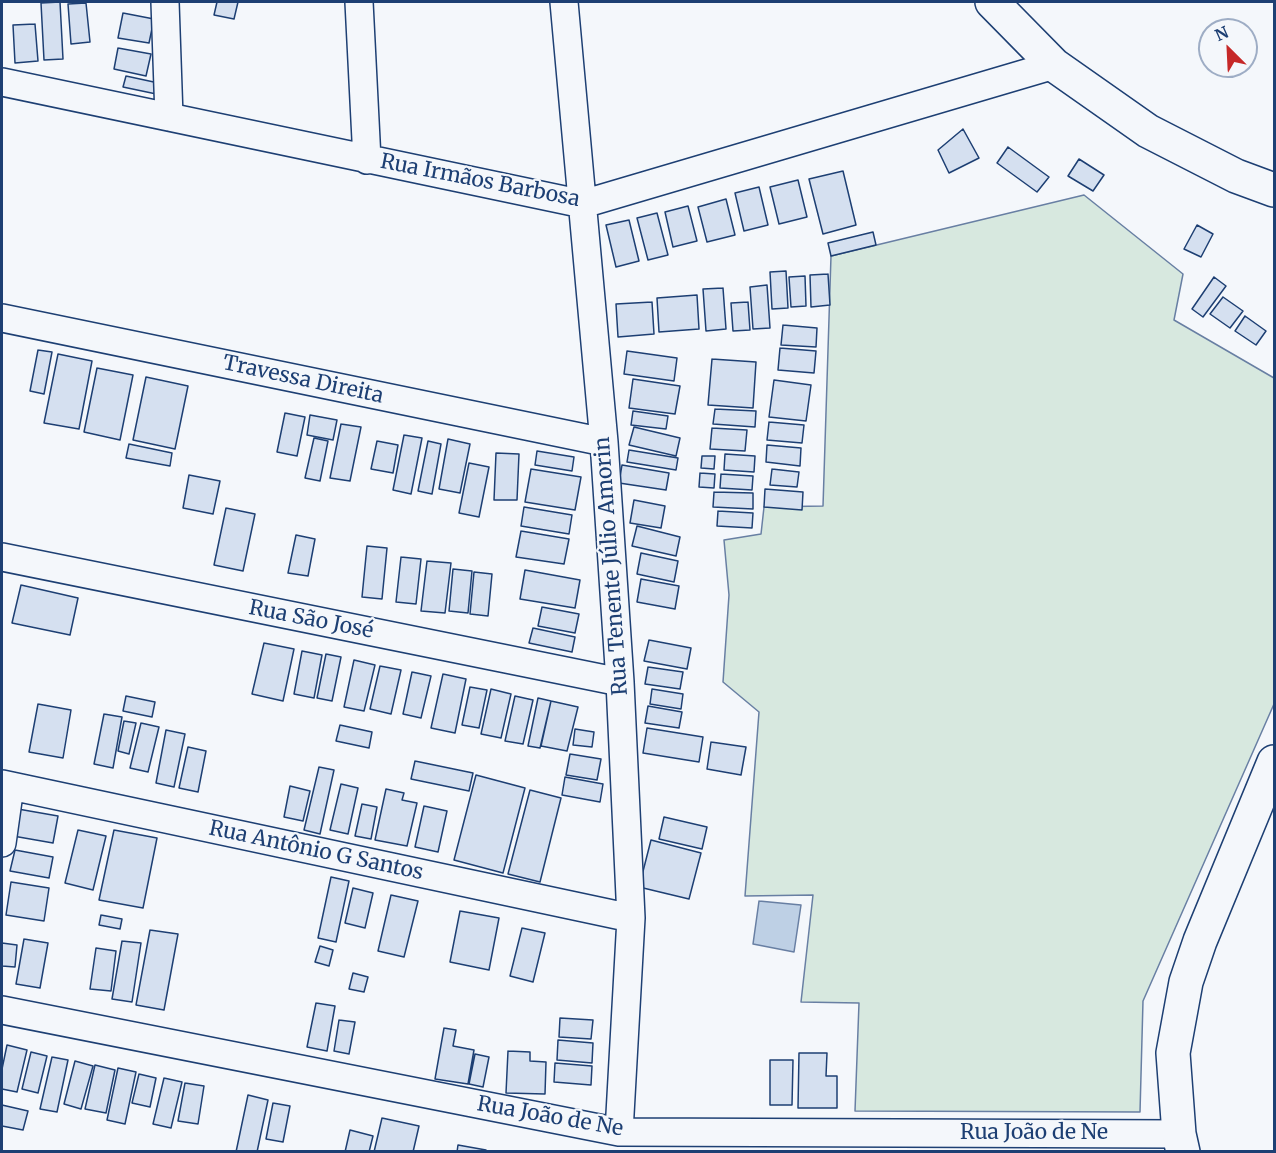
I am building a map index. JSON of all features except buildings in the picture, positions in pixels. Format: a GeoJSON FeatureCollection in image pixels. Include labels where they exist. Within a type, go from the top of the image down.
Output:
{"type":"FeatureCollection","features":[{"type":"Feature","properties":{"kind":"main road"},"geometry":{"type":"LineString","coordinates":[[992,2],[1054,65],[1148,131],[1236,176],[1275,190]]}},
{"type":"Feature","properties":{"kind":"main road"},"geometry":{"type":"LineString","coordinates":[[1181,1143],[1173,1053],[1186,982],[1200,940],[1275,762]]}},
{"type":"Feature","properties":{"kind":"street"},"geometry":{"type":"LineString","coordinates":[[165,2],[169,117]]}},
{"type":"Feature","properties":{"kind":"street"},"geometry":{"type":"LineString","coordinates":[[359,2],[367,160]]}},
{"type":"Feature","properties":{"kind":"street","name":"Rua Tenente Júlio Amorin"},"geometry":{"type":"LineString","coordinates":[[564,2],[604,442],[620,682],[631,918],[619,1132]]}},
{"type":"Feature","properties":{"kind":"street","name":"Rua Irmãos Barbosa"},"geometry":{"type":"LineString","coordinates":[[2,82],[583,204],[1054,65]]}},
{"type":"Feature","properties":{"kind":"street","name":"Travessa Direita"},"geometry":{"type":"LineString","coordinates":[[2,318],[604,442]]}},
{"type":"Feature","properties":{"kind":"street","name":"Rua São José"},"geometry":{"type":"LineString","coordinates":[[2,557],[620,682]]}},
{"type":"Feature","properties":{"kind":"street"},"geometry":{"type":"LineString","coordinates":[[2,843],[6,785]]}},
{"type":"Feature","properties":{"kind":"street","name":"Rua Antônio G Santos"},"geometry":{"type":"LineString","coordinates":[[6,785],[631,918]]}},
{"type":"Feature","properties":{"kind":"street","name":"Rua João de Ne"},"geometry":{"type":"LineString","coordinates":[[2,1011],[619,1132],[1181,1143]]}},
{"type":"Feature","properties":{"kind":"shaded area"},"geometry":{"type":"Polygon","coordinates":[[[1084,195],[1183,274],[1174,320],[1274,378],[1274,704],[1143,1001],[1140,1112],[855,1111],[859,1003],[801,1002],[813,895],[745,896],[759,712],[723,682],[729,595],[724,540],[761,534],[764,507],[823,506],[831,256],[1084,195]]]}},
{"type":"Feature","properties":{"kind":"water"},"geometry":{"type":"Polygon","coordinates":[[[759,901],[801,905],[794,952],[753,944],[759,901]]]}}]}
